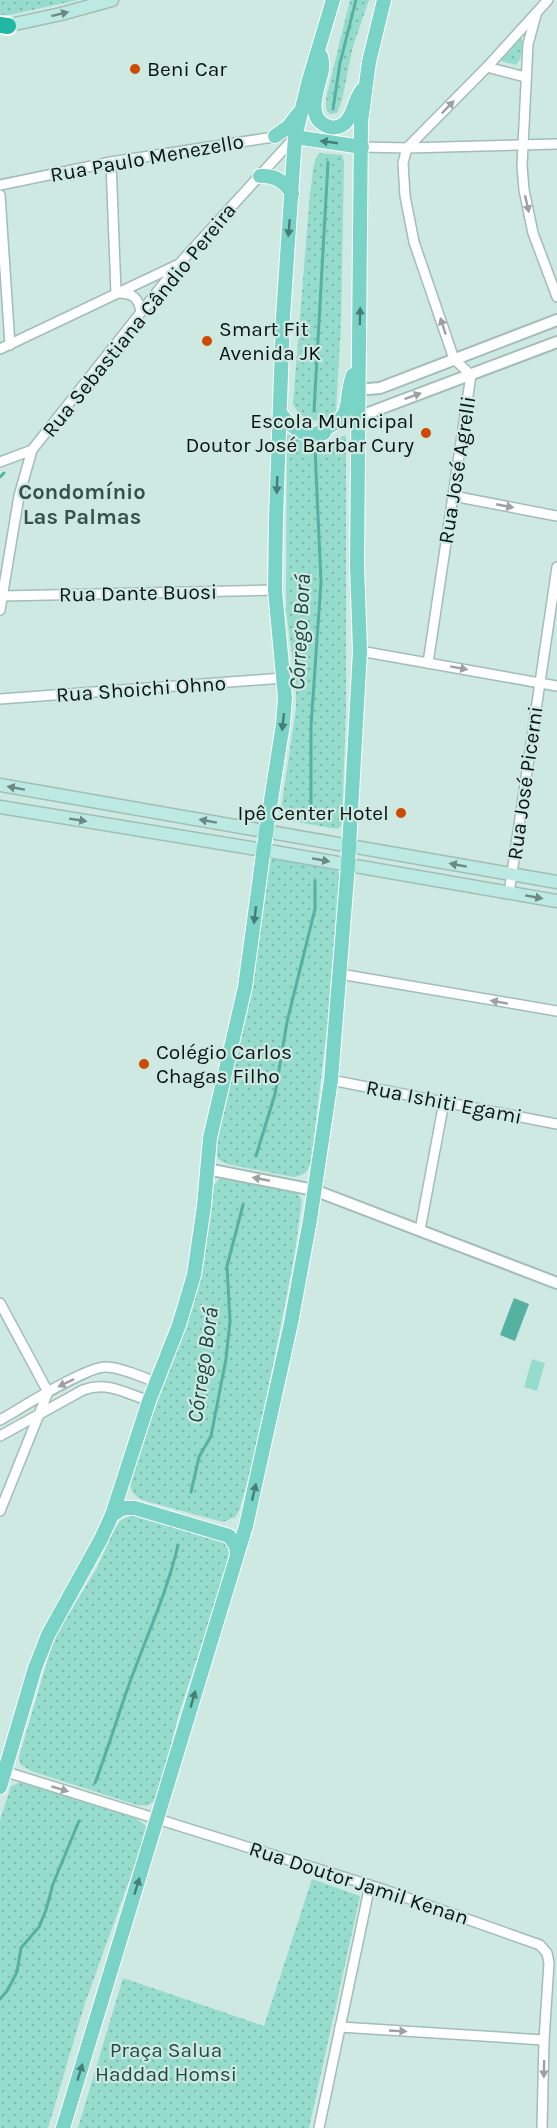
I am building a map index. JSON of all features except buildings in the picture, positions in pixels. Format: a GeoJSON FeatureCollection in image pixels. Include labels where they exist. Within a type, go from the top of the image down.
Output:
{"type":"FeatureCollection","features":[{"type":"Feature","properties":{"kind":"main road"},"geometry":{"type":"LineString","coordinates":[[3,26],[112,0]]}},
{"type":"Feature","properties":{"kind":"main road"},"geometry":{"type":"LineString","coordinates":[[0,1787],[2,1771],[35,1668],[48,1635],[112,1515],[149,1401],[180,1325],[194,1275],[204,1206],[210,1138],[245,987],[283,724],[285,698],[275,590],[283,317],[295,137],[333,0]]}},
{"type":"Feature","properties":{"kind":"main road"},"geometry":{"type":"LineString","coordinates":[[63,2128],[246,1526],[291,1323],[331,1080],[348,865],[360,651],[357,565],[361,122],[369,62],[384,0]]}},
{"type":"Feature","properties":{"kind":"main road"},"geometry":{"type":"LineString","coordinates":[[320,48],[323,67],[314,101],[315,113],[324,124],[334,127],[346,122],[351,116],[356,97],[366,84]]}},
{"type":"Feature","properties":{"kind":"main road"},"geometry":{"type":"LineString","coordinates":[[275,136],[288,127],[303,107]]}},
{"type":"Feature","properties":{"kind":"main road"},"geometry":{"type":"LineString","coordinates":[[295,137],[362,147]]}},
{"type":"Feature","properties":{"kind":"main road"},"geometry":{"type":"LineString","coordinates":[[260,176],[272,176],[282,181],[292,194]]}},
{"type":"Feature","properties":{"kind":"main road"},"geometry":{"type":"LineString","coordinates":[[316,434],[338,423],[345,416],[351,382],[360,355]]}},
{"type":"Feature","properties":{"kind":"main road"},"geometry":{"type":"LineString","coordinates":[[280,413],[294,429],[306,434],[339,428],[358,417]]}},
{"type":"Feature","properties":{"kind":"main road"},"geometry":{"type":"LineString","coordinates":[[0,785],[557,882]]}},
{"type":"Feature","properties":{"kind":"main road"},"geometry":{"type":"LineString","coordinates":[[0,807],[263,850],[557,902]]}},
{"type":"Feature","properties":{"kind":"main road"},"geometry":{"type":"LineString","coordinates":[[231,845],[234,826]]}},
{"type":"Feature","properties":{"kind":"main road"},"geometry":{"type":"LineString","coordinates":[[122,1486],[126,1499],[135,1508]]}},
{"type":"Feature","properties":{"kind":"main road"},"geometry":{"type":"LineString","coordinates":[[112,1515],[123,1508],[135,1508],[229,1536],[236,1546],[237,1554]]}},
{"type":"Feature","properties":{"kind":"main road"},"geometry":{"type":"LineString","coordinates":[[229,1536],[246,1526]]}},
{"type":"Feature","properties":{"kind":"street"},"geometry":{"type":"LineString","coordinates":[[407,148],[548,0]]}},
{"type":"Feature","properties":{"kind":"street"},"geometry":{"type":"LineString","coordinates":[[536,12],[528,44],[525,77],[521,146],[524,190],[531,222],[557,297]]}},
{"type":"Feature","properties":{"kind":"street"},"geometry":{"type":"LineString","coordinates":[[487,66],[525,77]]}},
{"type":"Feature","properties":{"kind":"street","name":"Rua Paulo Menezello"},"geometry":{"type":"LineString","coordinates":[[0,185],[111,162],[275,136],[295,137]]}},
{"type":"Feature","properties":{"kind":"street","name":"Rua Sebastiana Cândio Pereira"},"geometry":{"type":"LineString","coordinates":[[32,450],[180,263],[295,137]]}},
{"type":"Feature","properties":{"kind":"street"},"geometry":{"type":"LineString","coordinates":[[362,147],[557,144]]}},
{"type":"Feature","properties":{"kind":"street","name":"Rua José Agrelli"},"geometry":{"type":"LineString","coordinates":[[407,148],[403,163],[405,196],[414,242],[454,359],[471,375],[428,663]]}},
{"type":"Feature","properties":{"kind":"street"},"geometry":{"type":"LineString","coordinates":[[111,162],[116,293]]}},
{"type":"Feature","properties":{"kind":"street"},"geometry":{"type":"LineString","coordinates":[[0,195],[10,345]]}},
{"type":"Feature","properties":{"kind":"street"},"geometry":{"type":"LineString","coordinates":[[0,349],[180,263]]}},
{"type":"Feature","properties":{"kind":"street"},"geometry":{"type":"LineString","coordinates":[[116,293],[127,293],[135,297],[139,301],[141,311]]}},
{"type":"Feature","properties":{"kind":"street"},"geometry":{"type":"LineString","coordinates":[[359,388],[380,388],[557,320]]}},
{"type":"Feature","properties":{"kind":"street"},"geometry":{"type":"LineString","coordinates":[[358,417],[557,342]]}},
{"type":"Feature","properties":{"kind":"street"},"geometry":{"type":"LineString","coordinates":[[0,462],[32,450]]}},
{"type":"Feature","properties":{"kind":"street"},"geometry":{"type":"LineString","coordinates":[[0,610],[19,496],[32,450]]}},
{"type":"Feature","properties":{"kind":"street"},"geometry":{"type":"LineString","coordinates":[[453,496],[557,516]]}},
{"type":"Feature","properties":{"kind":"street","name":"Rua José Picerni"},"geometry":{"type":"LineString","coordinates":[[509,893],[557,567]]}},
{"type":"Feature","properties":{"kind":"street","name":"Rua Dante Buosi"},"geometry":{"type":"LineString","coordinates":[[2,596],[275,590]]}},
{"type":"Feature","properties":{"kind":"street"},"geometry":{"type":"LineString","coordinates":[[360,651],[557,686]]}},
{"type":"Feature","properties":{"kind":"street","name":"Rua Shoichi Ohno"},"geometry":{"type":"LineString","coordinates":[[0,699],[283,678]]}},
{"type":"Feature","properties":{"kind":"street"},"geometry":{"type":"LineString","coordinates":[[340,974],[557,1011]]}},
{"type":"Feature","properties":{"kind":"street","name":"Rua Ishiti Egami"},"geometry":{"type":"LineString","coordinates":[[331,1080],[557,1124]]}},
{"type":"Feature","properties":{"kind":"street"},"geometry":{"type":"LineString","coordinates":[[420,1230],[444,1102]]}},
{"type":"Feature","properties":{"kind":"street"},"geometry":{"type":"LineString","coordinates":[[207,1169],[314,1190],[557,1284]]}},
{"type":"Feature","properties":{"kind":"street"},"geometry":{"type":"LineString","coordinates":[[0,1303],[48,1392]]}},
{"type":"Feature","properties":{"kind":"street"},"geometry":{"type":"LineString","coordinates":[[0,1420],[96,1367],[111,1368],[156,1382]]}},
{"type":"Feature","properties":{"kind":"street"},"geometry":{"type":"LineString","coordinates":[[96,1367],[100,1385]]}},
{"type":"Feature","properties":{"kind":"street"},"geometry":{"type":"LineString","coordinates":[[0,1436],[82,1390],[100,1385],[149,1401]]}},
{"type":"Feature","properties":{"kind":"street"},"geometry":{"type":"LineString","coordinates":[[0,1511],[48,1392]]}},
{"type":"Feature","properties":{"kind":"street","name":"Rua Doutor Jamil Kenan"},"geometry":{"type":"LineString","coordinates":[[2,1771],[370,1885],[528,1939],[540,1945],[546,1953],[549,1963],[552,2010]]}},
{"type":"Feature","properties":{"kind":"street"},"geometry":{"type":"LineString","coordinates":[[318,2128],[370,1885]]}},
{"type":"Feature","properties":{"kind":"street"},"geometry":{"type":"LineString","coordinates":[[543,2128],[544,2040],[552,2010]]}},
{"type":"Feature","properties":{"kind":"street"},"geometry":{"type":"LineString","coordinates":[[340,2028],[544,2040]]}},
{"type":"Feature","properties":{"kind":"green space"},"geometry":{"type":"Polygon","coordinates":[[[0,0],[78,0],[0,17],[0,0]]]}},
{"type":"Feature","properties":{"kind":"green space"},"geometry":{"type":"Polygon","coordinates":[[[350,0],[369,0],[353,46],[342,100],[337,113],[330,114],[326,108],[327,94],[350,0]]]}},
{"type":"Feature","properties":{"kind":"green space"},"geometry":{"type":"Polygon","coordinates":[[[521,38],[524,43],[516,65],[499,60],[516,39],[521,38]]]}},
{"type":"Feature","properties":{"kind":"green space"},"geometry":{"type":"Polygon","coordinates":[[[319,153],[342,155],[344,161],[341,324],[336,411],[319,421],[301,415],[293,404],[310,193],[313,167],[319,153]]]}},
{"type":"Feature","properties":{"kind":"green space"},"geometry":{"type":"Polygon","coordinates":[[[287,434],[310,443],[329,442],[346,435],[346,707],[342,822],[337,829],[286,820],[280,816],[296,708],[296,685],[286,610],[287,434]]]}},
{"type":"Feature","properties":{"kind":"green space"},"geometry":{"type":"Polygon","coordinates":[[[274,859],[336,869],[340,874],[327,1028],[311,1162],[305,1173],[293,1177],[227,1164],[218,1159],[213,1146],[269,861],[274,859]]]}},
{"type":"Feature","properties":{"kind":"green space"},"geometry":{"type":"Polygon","coordinates":[[[224,1178],[297,1192],[302,1200],[294,1258],[252,1465],[239,1511],[235,1517],[223,1522],[145,1501],[133,1493],[130,1480],[195,1293],[204,1257],[212,1188],[218,1180],[224,1178]]]}},
{"type":"Feature","properties":{"kind":"green space"},"geometry":{"type":"Polygon","coordinates":[[[532,1359],[545,1363],[537,1391],[524,1387],[532,1359]]]}},
{"type":"Feature","properties":{"kind":"green space"},"geometry":{"type":"Polygon","coordinates":[[[133,1515],[220,1541],[226,1544],[231,1557],[179,1713],[159,1792],[151,1804],[145,1806],[31,1771],[20,1764],[19,1757],[54,1638],[97,1568],[115,1528],[121,1520],[133,1515]]]}},
{"type":"Feature","properties":{"kind":"green space"},"geometry":{"type":"Polygon","coordinates":[[[21,1782],[135,1818],[145,1825],[147,1831],[85,2003],[48,2128],[0,2128],[0,1820],[11,1786],[21,1782]]]}},
{"type":"Feature","properties":{"kind":"green space","name":"Praça Salua Haddad Homsi"},"geometry":{"type":"Polygon","coordinates":[[[312,1879],[360,1896],[309,2128],[78,2128],[123,1978],[264,2026],[312,1879]]]}},
{"type":"Feature","properties":{"kind":"shaded area"},"geometry":{"type":"Polygon","coordinates":[[[514,1298],[529,1304],[515,1341],[500,1335],[514,1298]]]}},
{"type":"Feature","properties":{"kind":"waterway","name":"Córrego Borá"},"geometry":{"type":"LineString","coordinates":[[333,109],[340,63],[356,0]]}},
{"type":"Feature","properties":{"kind":"waterway","name":"Córrego Borá"},"geometry":{"type":"LineString","coordinates":[[314,411],[328,162]]}},
{"type":"Feature","properties":{"kind":"waterway","name":"Córrego Borá"},"geometry":{"type":"LineString","coordinates":[[311,818],[311,726],[321,582],[315,448]]}},
{"type":"Feature","properties":{"kind":"waterway"},"geometry":{"type":"LineString","coordinates":[[0,477],[4,473]]}},
{"type":"Feature","properties":{"kind":"waterway","name":"Córrego Borá"},"geometry":{"type":"LineString","coordinates":[[256,1156],[275,1094],[287,1022],[315,909],[315,881]]}},
{"type":"Feature","properties":{"kind":"waterway","name":"Córrego Borá"},"geometry":{"type":"LineString","coordinates":[[191,1492],[199,1457],[211,1436],[226,1359],[230,1321],[227,1266],[243,1205]]}},
{"type":"Feature","properties":{"kind":"waterway","name":"Córrego Borá"},"geometry":{"type":"LineString","coordinates":[[95,1783],[167,1584],[178,1545]]}},
{"type":"Feature","properties":{"kind":"waterway","name":"Córrego Borá"},"geometry":{"type":"LineString","coordinates":[[0,1999],[17,1972],[21,1948],[39,1927],[53,1884],[79,1821]]}},
{"type":"Feature","properties":{"kind":"place","name":"Beni Car"},"geometry":{"type":"Point","coordinates":[135,69]}},
{"type":"Feature","properties":{"kind":"place","name":"Smart Fit Avenida JK"},"geometry":{"type":"Point","coordinates":[207,341]}},
{"type":"Feature","properties":{"kind":"place","name":"Escola Municipal Doutor José Barbar Cury"},"geometry":{"type":"Point","coordinates":[426,433]}},
{"type":"Feature","properties":{"kind":"place","name":"Ipê Center Hotel"},"geometry":{"type":"Point","coordinates":[401,813]}},
{"type":"Feature","properties":{"kind":"place","name":"Colégio Carlos Chagas Filho"},"geometry":{"type":"Point","coordinates":[144,1064]}},
{"type":"Feature","properties":{"kind":"district","name":"Condomínio Las Palmas"},"geometry":{"type":"Point","coordinates":[82,504]}}]}
